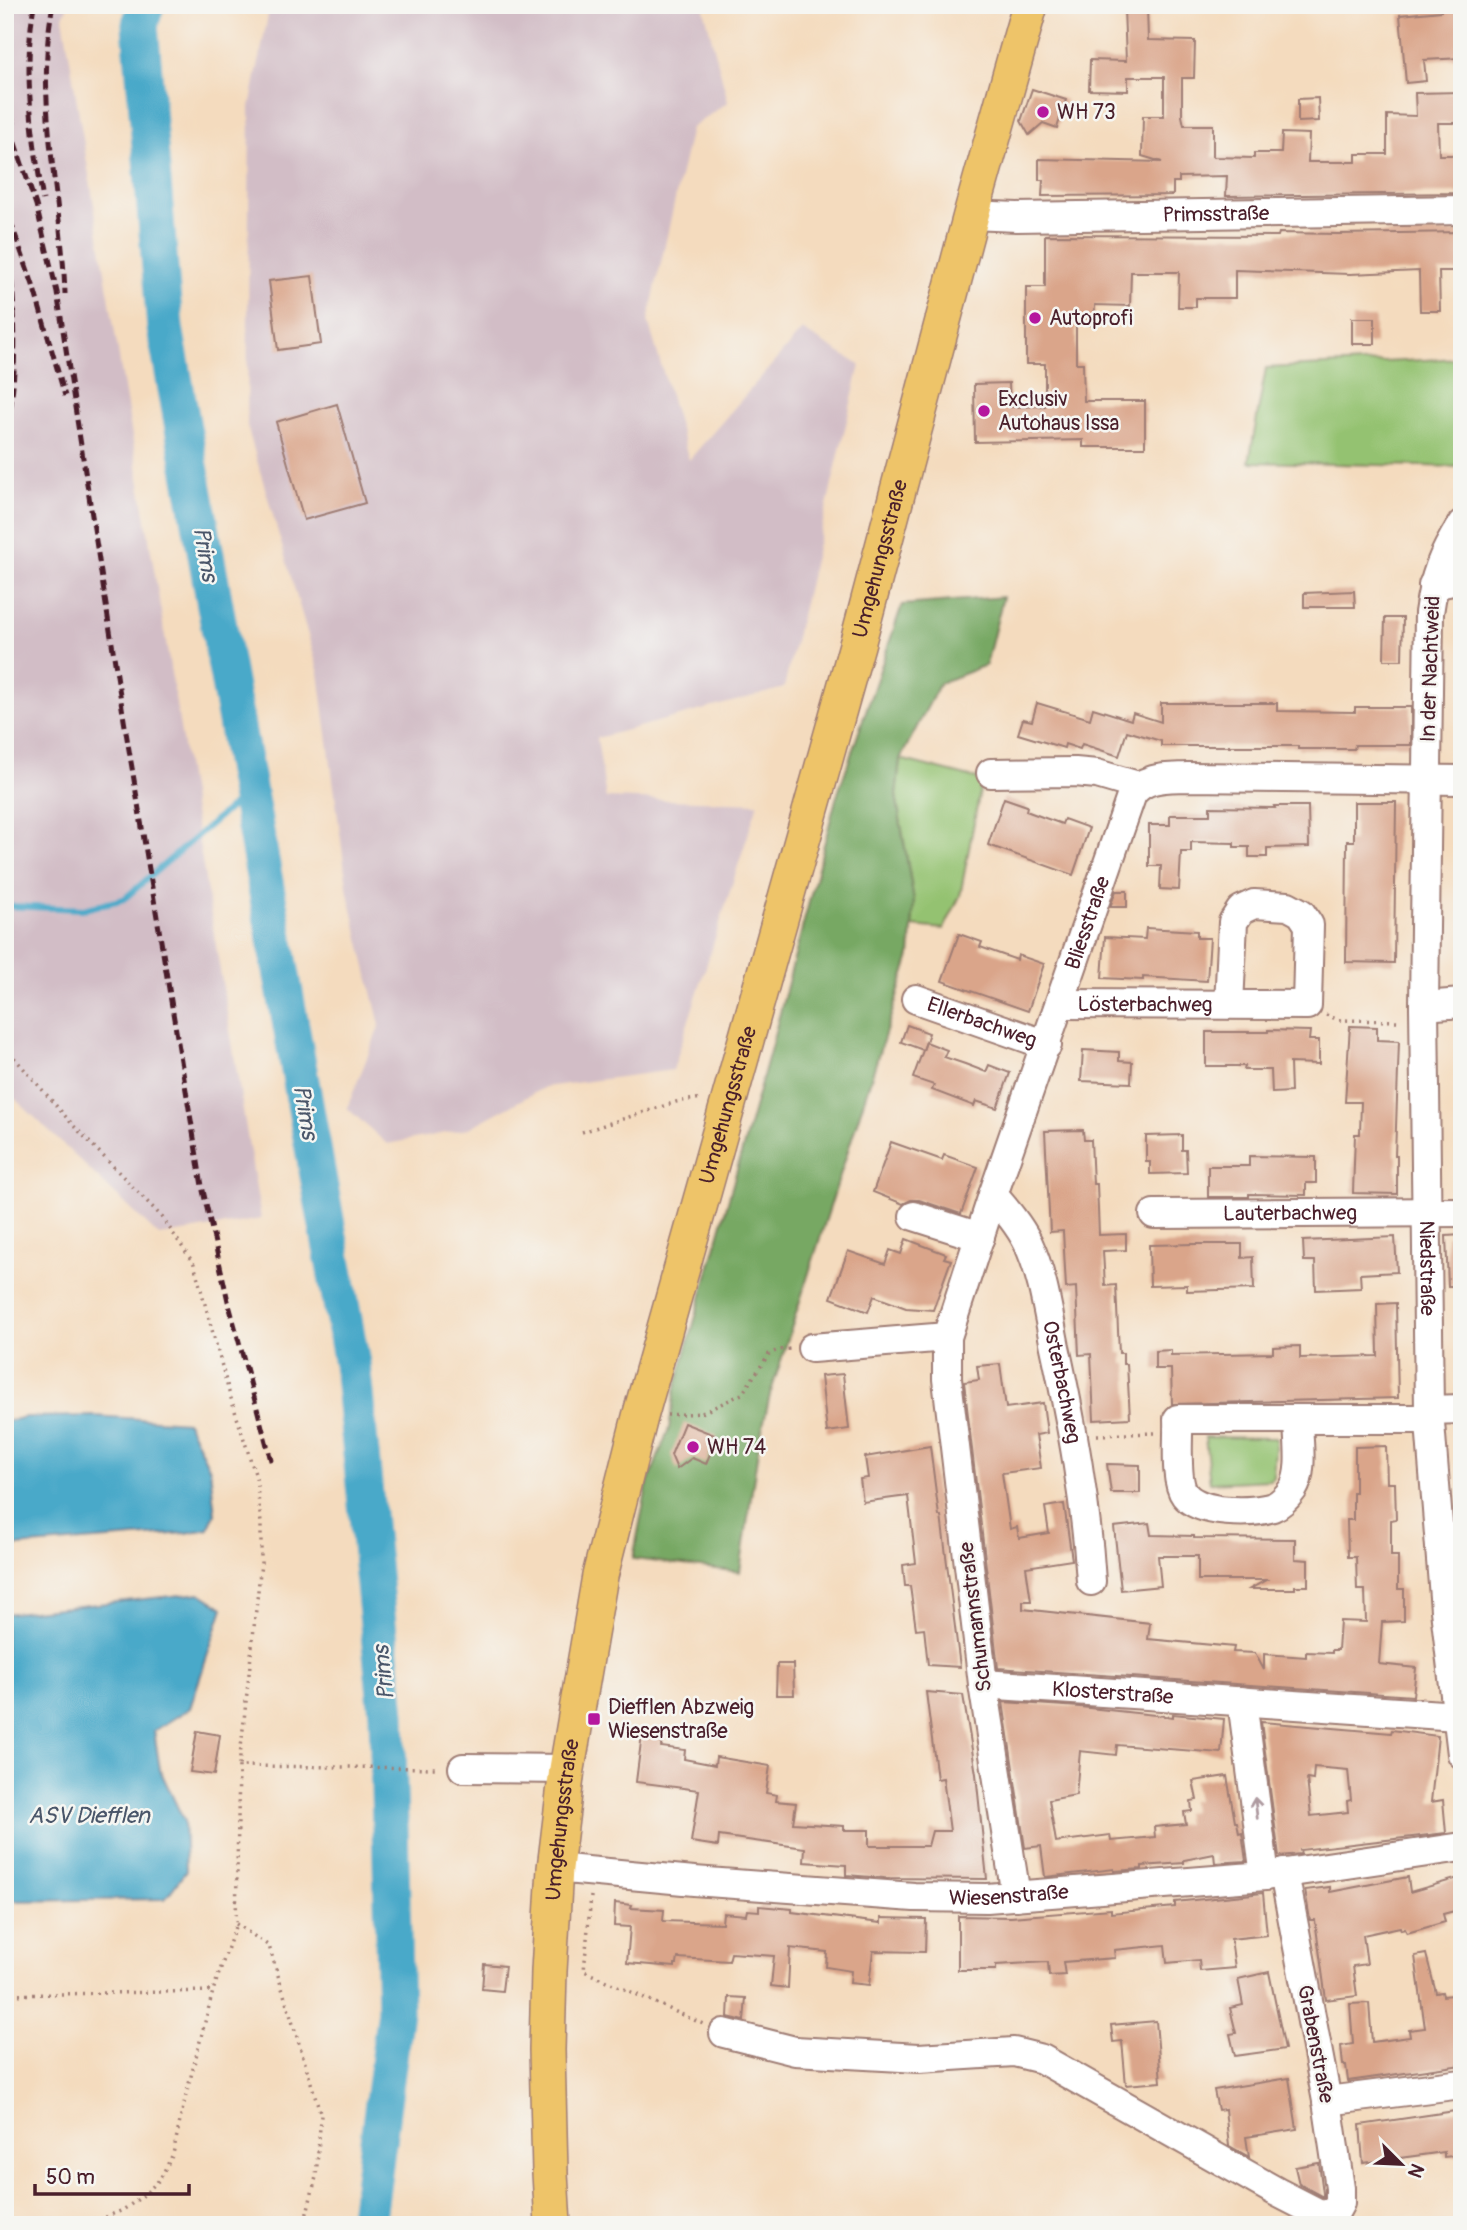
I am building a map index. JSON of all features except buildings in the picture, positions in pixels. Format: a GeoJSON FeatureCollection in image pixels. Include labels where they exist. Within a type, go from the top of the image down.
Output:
{"type":"FeatureCollection","features":[{"type":"Feature","properties":{"kind":"main road","name":"Umgehungsstraße"},"geometry":{"type":"LineString","coordinates":[[553,2225],[547,2050],[555,1868],[567,1769],[600,1576],[640,1417],[857,645],[971,215],[1030,5]]}},
{"type":"Feature","properties":{"kind":"street","name":"Primsstraße"},"geometry":{"type":"LineString","coordinates":[[971,215],[1017,217],[1462,210]]}},
{"type":"Feature","properties":{"kind":"street","name":"In der Nachtweid"},"geometry":{"type":"LineString","coordinates":[[1427,780],[1429,614],[1433,585],[1440,563],[1462,524]]}},
{"type":"Feature","properties":{"kind":"street"},"geometry":{"type":"LineString","coordinates":[[1433,585],[1462,579]]}},
{"type":"Feature","properties":{"kind":"street"},"geometry":{"type":"LineString","coordinates":[[991,773],[1086,773],[1116,778],[1138,786],[1155,779],[1187,777],[1462,780]]}},
{"type":"Feature","properties":{"kind":"street","name":"Niedstraße"},"geometry":{"type":"LineString","coordinates":[[1427,780],[1424,1013],[1430,1415],[1453,1609],[1457,1716],[1462,1754]]}},
{"type":"Feature","properties":{"kind":"street","name":"Bliesstraße"},"geometry":{"type":"LineString","coordinates":[[947,1337],[993,1195],[1125,813],[1138,786]]}},
{"type":"Feature","properties":{"kind":"street","name":"Lösterbachweg"},"geometry":{"type":"LineString","coordinates":[[1061,1004],[1229,1005],[1307,1005],[1309,925],[1301,913],[1288,906],[1254,904],[1241,910],[1233,922],[1229,1005]]}},
{"type":"Feature","properties":{"kind":"street","name":"Ellerbachweg"},"geometry":{"type":"LineString","coordinates":[[916,999],[1047,1045]]}},
{"type":"Feature","properties":{"kind":"street"},"geometry":{"type":"LineString","coordinates":[[1424,1013],[1462,1003]]}},
{"type":"Feature","properties":{"kind":"street","name":"Osterbachweg"},"geometry":{"type":"LineString","coordinates":[[993,1195],[1028,1243],[1036,1267],[1083,1484],[1091,1581]]}},
{"type":"Feature","properties":{"kind":"street","name":"Lauterbachweg"},"geometry":{"type":"LineString","coordinates":[[1154,1214],[1462,1212]]}},
{"type":"Feature","properties":{"kind":"street"},"geometry":{"type":"LineString","coordinates":[[914,1216],[980,1237]]}},
{"type":"Feature","properties":{"kind":"street"},"geometry":{"type":"LineString","coordinates":[[812,1348],[947,1337]]}},
{"type":"Feature","properties":{"kind":"street","name":"Schumannstraße"},"geometry":{"type":"LineString","coordinates":[[947,1337],[947,1379],[983,1684],[1016,1896]]}},
{"type":"Feature","properties":{"kind":"street"},"geometry":{"type":"LineString","coordinates":[[1298,1419],[1298,1470],[1295,1486],[1276,1506],[1259,1510],[1215,1510],[1199,1505],[1186,1496],[1181,1487],[1179,1472],[1178,1419],[1430,1415],[1462,1409]]}},
{"type":"Feature","properties":{"kind":"street","name":"Klosterstraße"},"geometry":{"type":"LineString","coordinates":[[983,1684],[1457,1716]]}},
{"type":"Feature","properties":{"kind":"street"},"geometry":{"type":"LineString","coordinates":[[1242,1701],[1274,1875]]}},
{"type":"Feature","properties":{"kind":"street"},"geometry":{"type":"LineString","coordinates":[[463,1768],[567,1769]]}},
{"type":"Feature","properties":{"kind":"street","name":"Wiesenstraße"},"geometry":{"type":"LineString","coordinates":[[555,1868],[914,1897],[987,1898],[1274,1875],[1462,1847]]}},
{"type":"Feature","properties":{"kind":"street","name":"Grabenstraße"},"geometry":{"type":"LineString","coordinates":[[724,2033],[795,2051],[919,2058],[1014,2052],[1030,2054],[1277,2192],[1318,2213],[1334,2214],[1339,2203],[1340,2188],[1327,2101],[1274,1875]]}},
{"type":"Feature","properties":{"kind":"street"},"geometry":{"type":"LineString","coordinates":[[1327,2101],[1462,2084]]}},
{"type":"Feature","properties":{"kind":"path"},"geometry":{"type":"LineString","coordinates":[[1307,1005],[1339,1020],[1424,1013]]}},
{"type":"Feature","properties":{"kind":"path"},"geometry":{"type":"LineString","coordinates":[[5,1047],[73,1125],[162,1217],[194,1264],[229,1392],[256,1477],[261,1523],[261,1563],[239,1766],[236,1924],[213,1991],[173,2154],[160,2179],[144,2195],[123,2210],[86,2225]]}},
{"type":"Feature","properties":{"kind":"path"},"geometry":{"type":"LineString","coordinates":[[582,1132],[676,1102],[706,1097],[729,1099]]}},
{"type":"Feature","properties":{"kind":"path"},"geometry":{"type":"LineString","coordinates":[[640,1417],[702,1413],[742,1394],[769,1354],[778,1350],[812,1348]]}},
{"type":"Feature","properties":{"kind":"path"},"geometry":{"type":"LineString","coordinates":[[1074,1436],[1178,1432]]}},
{"type":"Feature","properties":{"kind":"path"},"geometry":{"type":"LineString","coordinates":[[239,1766],[463,1768]]}},
{"type":"Feature","properties":{"kind":"path"},"geometry":{"type":"LineString","coordinates":[[593,1872],[584,1971],[724,2033]]}},
{"type":"Feature","properties":{"kind":"path"},"geometry":{"type":"LineString","coordinates":[[236,1924],[269,1946],[320,2115],[316,2177],[304,2225]]}},
{"type":"Feature","properties":{"kind":"path"},"geometry":{"type":"LineString","coordinates":[[5,1995],[213,1991]]}},
{"type":"Feature","properties":{"kind":"shaded area"},"geometry":{"type":"Polygon","coordinates":[[[5,5],[68,5],[63,17],[261,1219],[159,1236],[5,1089],[5,5]]]}},
{"type":"Feature","properties":{"kind":"shaded area"},"geometry":{"type":"Polygon","coordinates":[[[270,5],[703,5],[728,102],[691,128],[648,321],[689,460],[802,330],[860,365],[784,688],[597,738],[606,798],[758,803],[673,1070],[545,1087],[467,1129],[387,1144],[347,1108],[380,1025],[348,893],[319,673],[247,426],[250,107],[270,5]]]}},
{"type":"Feature","properties":{"kind":"green space"},"geometry":{"type":"Polygon","coordinates":[[[1462,358],[1462,467],[1249,462],[1266,368],[1462,358]]]}},
{"type":"Feature","properties":{"kind":"green space"},"geometry":{"type":"Polygon","coordinates":[[[1003,597],[986,665],[940,683],[900,759],[896,795],[914,901],[910,956],[770,1395],[759,1443],[740,1572],[633,1559],[647,1486],[669,1428],[675,1391],[770,1051],[836,799],[902,605],[1003,597]]]}},
{"type":"Feature","properties":{"kind":"green space"},"geometry":{"type":"Polygon","coordinates":[[[900,759],[982,780],[960,896],[944,929],[912,926],[914,901],[896,795],[900,759]]]}},
{"type":"Feature","properties":{"kind":"green space"},"geometry":{"type":"Polygon","coordinates":[[[1205,1437],[1276,1438],[1273,1477],[1270,1480],[1210,1483],[1205,1437]]]}},
{"type":"Feature","properties":{"kind":"water"},"geometry":{"type":"Polygon","coordinates":[[[94,1416],[187,1422],[210,1469],[215,1514],[208,1529],[5,1547],[5,1422],[25,1417],[94,1416]]]}},
{"type":"Feature","properties":{"kind":"water","name":"ASV Diefflen"},"geometry":{"type":"Polygon","coordinates":[[[200,1593],[223,1608],[190,1708],[154,1731],[160,1770],[184,1821],[186,1871],[165,1899],[5,1901],[5,1614],[200,1593]]]}},
{"type":"Feature","properties":{"kind":"waterway","name":"Prims"},"geometry":{"type":"LineString","coordinates":[[146,5],[140,25],[165,328],[352,1364],[387,1714],[395,2011],[367,2225]]}},
{"type":"Feature","properties":{"kind":"waterway"},"geometry":{"type":"LineString","coordinates":[[5,906],[84,909],[124,899],[249,791]]}},
{"type":"Feature","properties":{"kind":"railway"},"geometry":{"type":"LineString","coordinates":[[34,5],[29,79],[32,127],[43,200]]}},
{"type":"Feature","properties":{"kind":"railway"},"geometry":{"type":"LineString","coordinates":[[53,5],[46,76],[65,294]]}},
{"type":"Feature","properties":{"kind":"railway"},"geometry":{"type":"LineString","coordinates":[[5,90],[14,124]]}},
{"type":"Feature","properties":{"kind":"railway"},"geometry":{"type":"LineString","coordinates":[[5,114],[36,205],[57,292],[124,720],[202,1186],[228,1301],[272,1464]]}},
{"type":"Feature","properties":{"kind":"railway"},"geometry":{"type":"LineString","coordinates":[[5,206],[33,285],[65,396]]}},
{"type":"Feature","properties":{"kind":"railway"},"geometry":{"type":"LineString","coordinates":[[5,235],[15,338],[13,390],[5,441]]}},
{"type":"Feature","properties":{"kind":"place","name":"WH 73"},"geometry":{"type":"Point","coordinates":[1043,112]}},
{"type":"Feature","properties":{"kind":"place","name":"Autoprofi"},"geometry":{"type":"Point","coordinates":[1035,318]}},
{"type":"Feature","properties":{"kind":"place","name":"Exclusiv Autohaus Issa"},"geometry":{"type":"Point","coordinates":[984,411]}},
{"type":"Feature","properties":{"kind":"place","name":"WH 74"},"geometry":{"type":"Point","coordinates":[693,1447]}},
{"type":"Feature","properties":{"kind":"place","name":"Diefflen Abzweig Wiesenstraße"},"geometry":{"type":"Point","coordinates":[594,1719]}}]}
